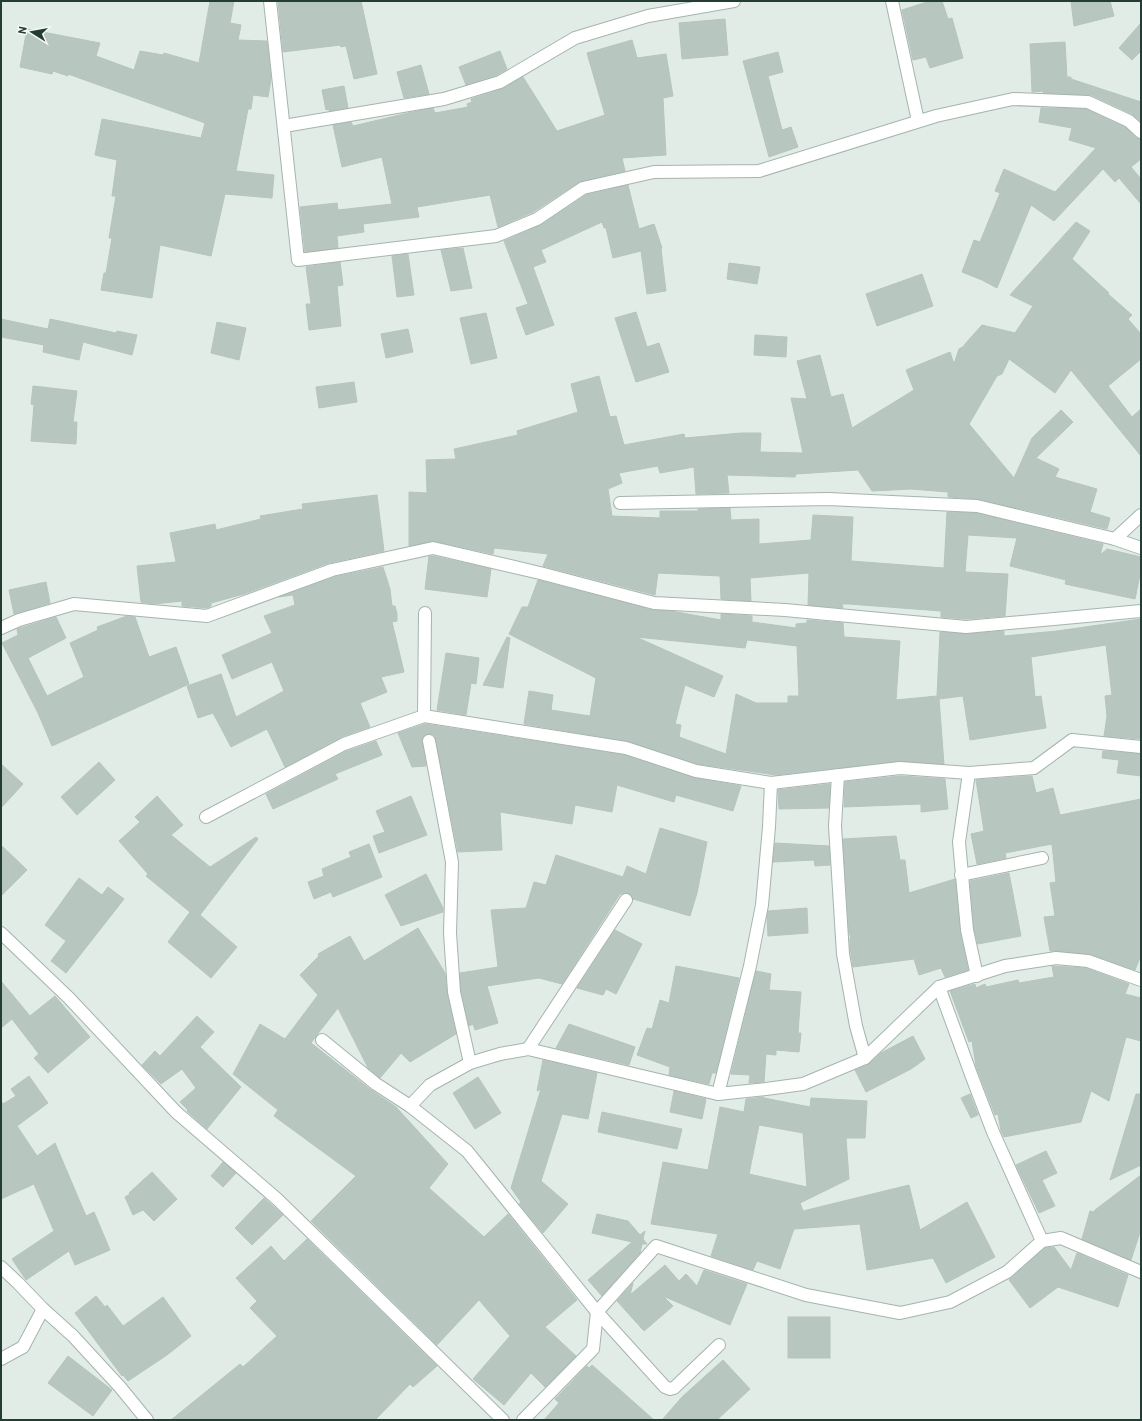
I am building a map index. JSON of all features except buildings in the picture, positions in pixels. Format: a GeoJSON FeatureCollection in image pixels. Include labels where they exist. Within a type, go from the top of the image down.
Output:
{"type":"FeatureCollection","features":[{"type":"Feature","properties":{"kind":"street"},"geometry":{"type":"LineString","coordinates":[[270,1],[298,260],[496,236],[537,219],[583,188],[654,172],[759,172],[918,121],[1013,99],[1088,102],[1129,121],[1141,132]]}},
{"type":"Feature","properties":{"kind":"street"},"geometry":{"type":"LineString","coordinates":[[284,126],[444,99],[500,82],[575,38],[648,16],[734,1]]}},
{"type":"Feature","properties":{"kind":"street"},"geometry":{"type":"LineString","coordinates":[[892,1],[918,121]]}},
{"type":"Feature","properties":{"kind":"street"},"geometry":{"type":"LineString","coordinates":[[620,503],[828,499],[977,506],[1115,539],[1141,548]]}},
{"type":"Feature","properties":{"kind":"street"},"geometry":{"type":"LineString","coordinates":[[1115,539],[1141,515]]}},
{"type":"Feature","properties":{"kind":"street"},"geometry":{"type":"LineString","coordinates":[[1,628],[19,620],[74,604],[207,616],[332,570],[433,548],[540,573],[654,603],[785,610],[966,627],[1141,611]]}},
{"type":"Feature","properties":{"kind":"street"},"geometry":{"type":"LineString","coordinates":[[424,716],[425,613]]}},
{"type":"Feature","properties":{"kind":"street"},"geometry":{"type":"LineString","coordinates":[[206,817],[344,744],[424,716],[626,748],[696,771],[771,783],[900,768],[969,773],[1034,768],[1072,740],[1141,747]]}},
{"type":"Feature","properties":{"kind":"street"},"geometry":{"type":"LineString","coordinates":[[429,741],[452,862],[450,933],[454,992],[470,1063]]}},
{"type":"Feature","properties":{"kind":"street"},"geometry":{"type":"LineString","coordinates":[[969,773],[959,842],[967,930],[976,976]]}},
{"type":"Feature","properties":{"kind":"street"},"geometry":{"type":"LineString","coordinates":[[838,775],[836,826],[843,954],[856,1026],[864,1058]]}},
{"type":"Feature","properties":{"kind":"street"},"geometry":{"type":"LineString","coordinates":[[718,1094],[750,966],[762,905],[769,827],[771,783]]}},
{"type":"Feature","properties":{"kind":"street"},"geometry":{"type":"LineString","coordinates":[[961,875],[1042,858]]}},
{"type":"Feature","properties":{"kind":"street"},"geometry":{"type":"LineString","coordinates":[[528,1049],[626,900]]}},
{"type":"Feature","properties":{"kind":"street"},"geometry":{"type":"LineString","coordinates":[[1,933],[69,998],[176,1112],[277,1199],[503,1420]]}},
{"type":"Feature","properties":{"kind":"street"},"geometry":{"type":"LineString","coordinates":[[410,1106],[430,1085],[470,1063],[500,1054],[528,1049],[718,1094],[803,1084],[864,1058],[939,987],[1005,966],[1056,958],[1088,961],[1141,980]]}},
{"type":"Feature","properties":{"kind":"street"},"geometry":{"type":"LineString","coordinates":[[939,987],[993,1132],[1042,1241]]}},
{"type":"Feature","properties":{"kind":"street"},"geometry":{"type":"LineString","coordinates":[[322,1040],[376,1084],[410,1106],[467,1150],[597,1312],[665,1387],[670,1389],[674,1388],[719,1345]]}},
{"type":"Feature","properties":{"kind":"street"},"geometry":{"type":"LineString","coordinates":[[523,1420],[593,1349],[597,1312],[656,1246],[806,1295],[900,1313],[950,1302],[1007,1272],[1042,1241],[1061,1238],[1141,1272]]}},
{"type":"Feature","properties":{"kind":"street"},"geometry":{"type":"LineString","coordinates":[[1,1267],[18,1282],[43,1309],[73,1336],[120,1387],[147,1420]]}},
{"type":"Feature","properties":{"kind":"street"},"geometry":{"type":"LineString","coordinates":[[1,1359],[23,1347],[43,1309]]}}]}
